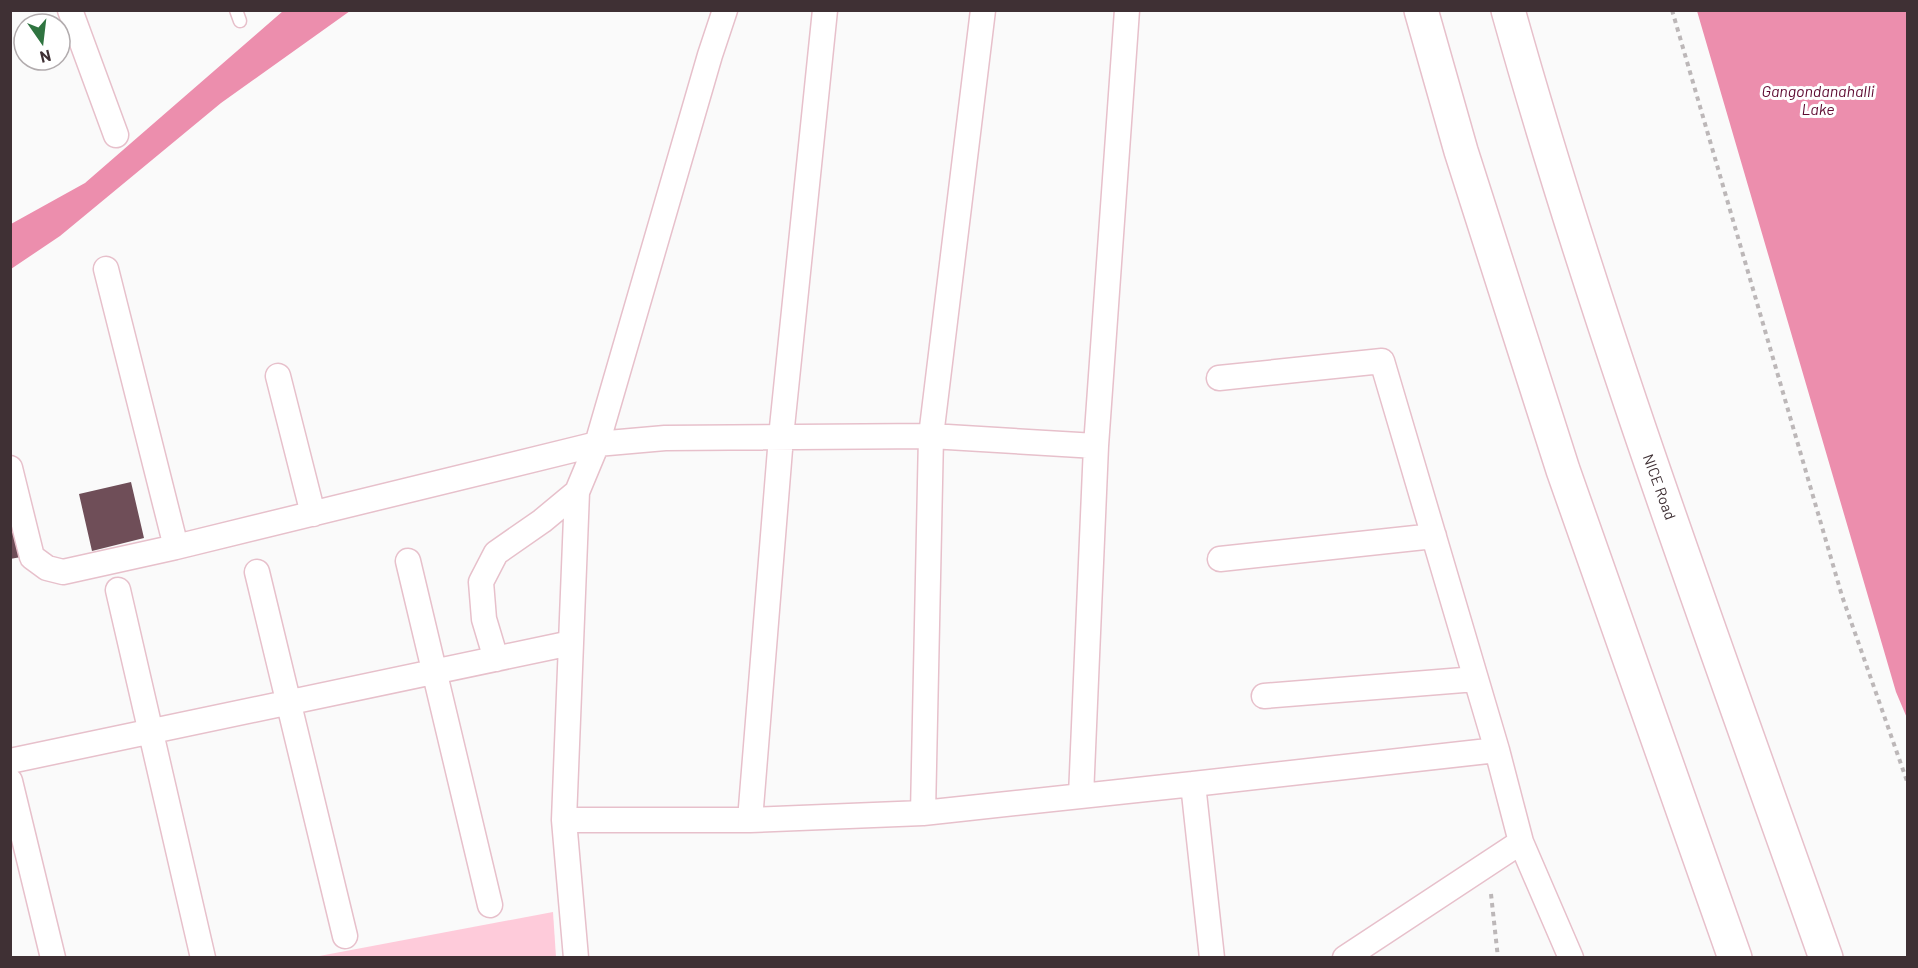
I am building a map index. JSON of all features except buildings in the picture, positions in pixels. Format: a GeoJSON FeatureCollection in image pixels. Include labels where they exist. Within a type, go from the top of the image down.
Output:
{"type":"FeatureCollection","features":[{"type":"Feature","properties":{"kind":"highway"},"geometry":{"type":"LineString","coordinates":[[1421,10],[1461,151],[1563,470],[1735,957]]}},
{"type":"Feature","properties":{"kind":"highway","name":"NICE Road"},"geometry":{"type":"LineString","coordinates":[[1508,10],[1540,124],[1644,445],[1826,957]]}},
{"type":"Feature","properties":{"kind":"street"},"geometry":{"type":"LineString","coordinates":[[70,10],[116,135]]}},
{"type":"Feature","properties":{"kind":"street"},"geometry":{"type":"LineString","coordinates":[[576,957],[564,820],[577,492],[597,444],[725,10]]}},
{"type":"Feature","properties":{"kind":"street"},"geometry":{"type":"LineString","coordinates":[[750,820],[781,437],[825,10]]}},
{"type":"Feature","properties":{"kind":"street"},"geometry":{"type":"LineString","coordinates":[[923,813],[931,436],[983,10]]}},
{"type":"Feature","properties":{"kind":"street"},"geometry":{"type":"LineString","coordinates":[[1082,796],[1096,446],[1127,10]]}},
{"type":"Feature","properties":{"kind":"street"},"geometry":{"type":"LineString","coordinates":[[106,269],[176,547]]}},
{"type":"Feature","properties":{"kind":"street"},"geometry":{"type":"LineString","coordinates":[[1219,378],[1382,361],[1497,750],[1521,842],[1571,957]]}},
{"type":"Feature","properties":{"kind":"street"},"geometry":{"type":"LineString","coordinates":[[278,376],[313,514]]}},
{"type":"Feature","properties":{"kind":"street"},"geometry":{"type":"LineString","coordinates":[[10,468],[32,557],[47,568],[63,572],[176,547],[597,444],[665,438],[931,436],[1096,446]]}},
{"type":"Feature","properties":{"kind":"street"},"geometry":{"type":"LineString","coordinates":[[496,659],[484,619],[481,582],[496,553],[542,521],[577,492]]}},
{"type":"Feature","properties":{"kind":"street"},"geometry":{"type":"LineString","coordinates":[[1221,560],[1434,536]]}},
{"type":"Feature","properties":{"kind":"street"},"geometry":{"type":"LineString","coordinates":[[408,561],[490,905]]}},
{"type":"Feature","properties":{"kind":"street"},"geometry":{"type":"LineString","coordinates":[[256,572],[345,936]]}},
{"type":"Feature","properties":{"kind":"street"},"geometry":{"type":"LineString","coordinates":[[118,590],[203,957]]}},
{"type":"Feature","properties":{"kind":"street"},"geometry":{"type":"LineString","coordinates":[[10,761],[571,643]]}},
{"type":"Feature","properties":{"kind":"street"},"geometry":{"type":"LineString","coordinates":[[1264,696],[1476,679]]}},
{"type":"Feature","properties":{"kind":"street"},"geometry":{"type":"LineString","coordinates":[[564,820],[750,820],[923,813],[1497,750]]}},
{"type":"Feature","properties":{"kind":"street"},"geometry":{"type":"LineString","coordinates":[[10,781],[53,957]]}},
{"type":"Feature","properties":{"kind":"street"},"geometry":{"type":"LineString","coordinates":[[1193,784],[1212,957]]}},
{"type":"Feature","properties":{"kind":"street"},"geometry":{"type":"LineString","coordinates":[[1345,957],[1521,842]]}},
{"type":"Feature","properties":{"kind":"path"},"geometry":{"type":"LineString","coordinates":[[1672,10],[1842,596],[1908,783]]}},
{"type":"Feature","properties":{"kind":"path"},"geometry":{"type":"LineString","coordinates":[[1488,863],[1498,957]]}},
{"type":"Feature","properties":{"kind":"shaded area"},"geometry":{"type":"Polygon","coordinates":[[[553,912],[556,957],[314,957],[553,912]]]}},
{"type":"Feature","properties":{"kind":"water"},"geometry":{"type":"Polygon","coordinates":[[[283,11],[350,11],[221,103],[60,236],[11,269],[11,224],[85,183],[283,11]]]}},
{"type":"Feature","properties":{"kind":"water","name":"Gangondanahalli Lake"},"geometry":{"type":"Polygon","coordinates":[[[1697,11],[1907,11],[1907,718],[1896,692],[1697,11]]]}}]}
